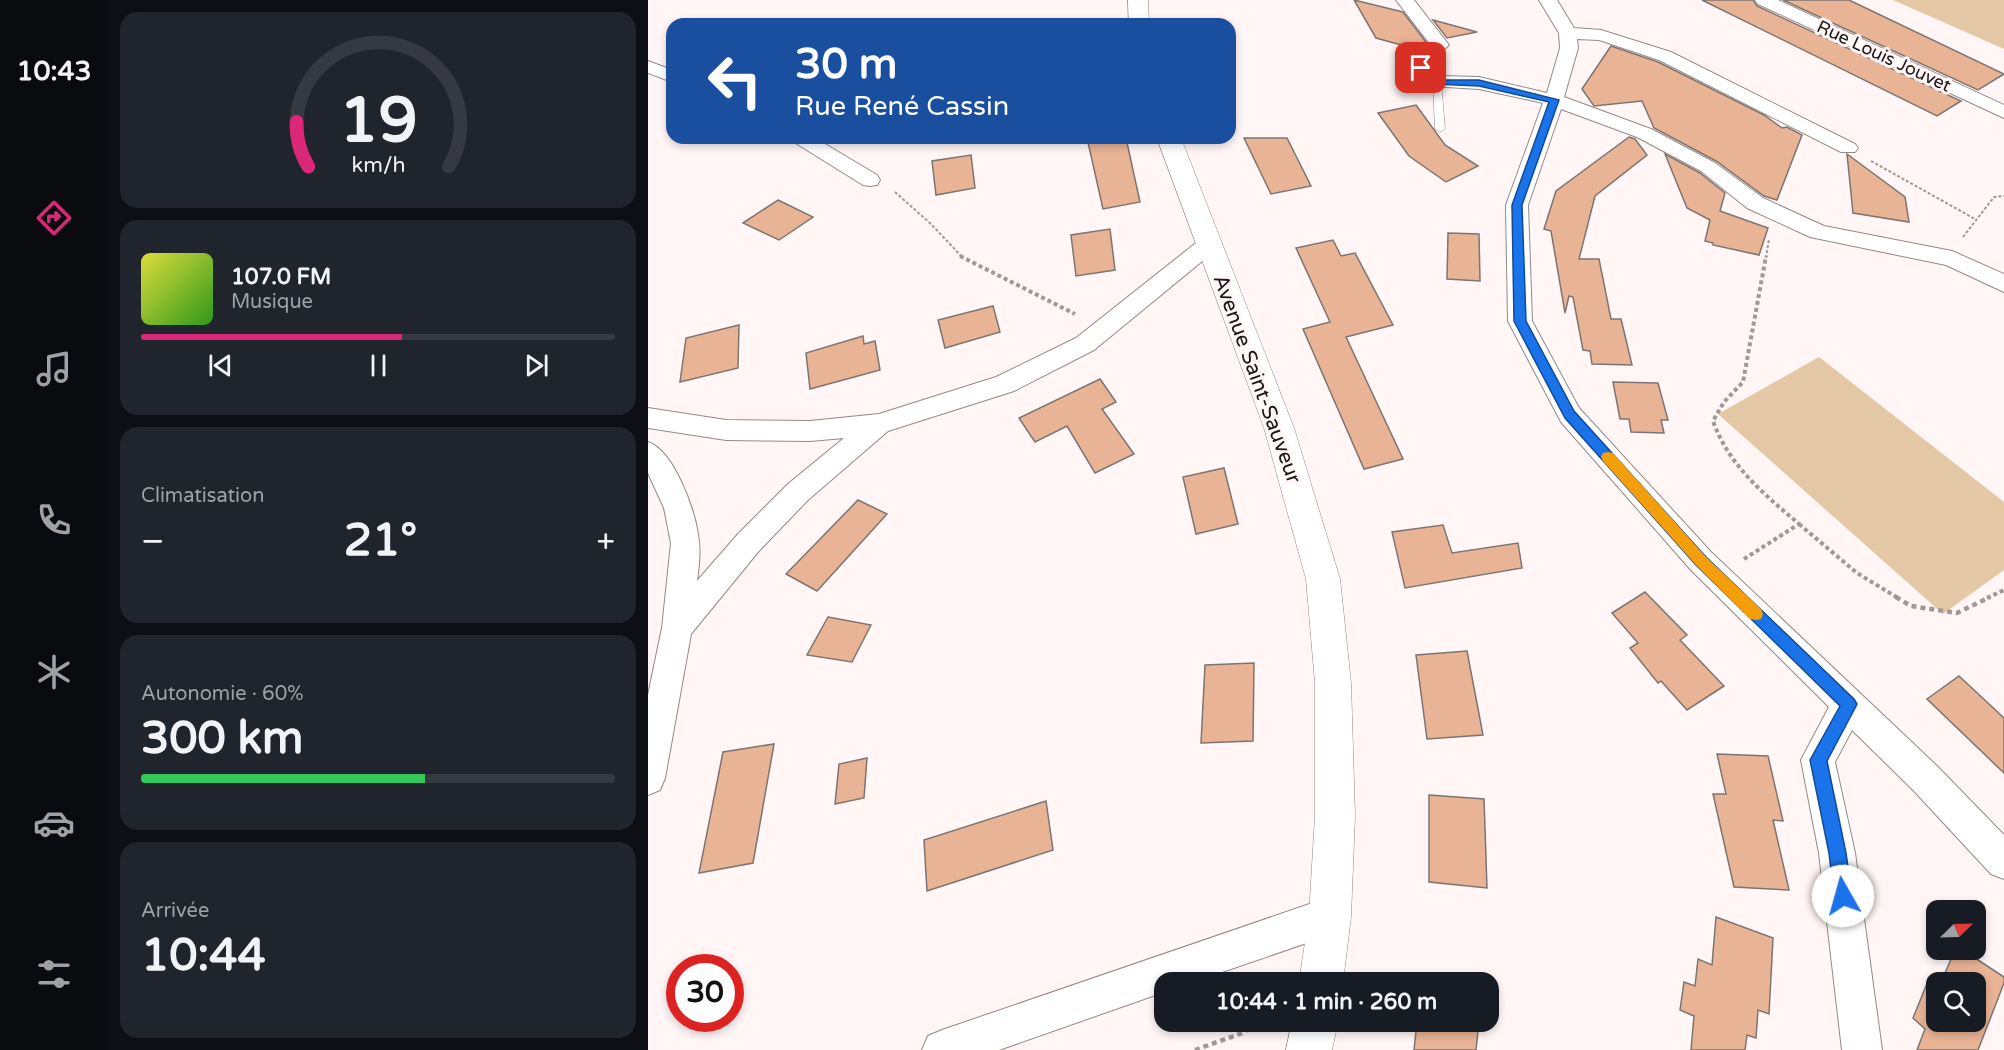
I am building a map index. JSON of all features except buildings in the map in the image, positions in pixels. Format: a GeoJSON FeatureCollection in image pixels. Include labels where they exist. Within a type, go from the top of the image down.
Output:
{"type":"FeatureCollection","features":[{"type":"Feature","properties":{"kind":"street"},"geometry":{"type":"LineString","coordinates":[[1138,0],[1139,18]]}},
{"type":"Feature","properties":{"kind":"street"},"geometry":{"type":"LineString","coordinates":[[1405,0],[1440,45],[1422,59],[1421,68],[1437,82],[1479,83],[1554,100],[1644,133],[1708,167],[1755,203],[1818,232],[1952,259],[2004,284]]}},
{"type":"Feature","properties":{"kind":"street"},"geometry":{"type":"LineString","coordinates":[[1548,0],[1568,33],[1569,48],[1554,100],[1517,205],[1520,321],[1570,415],[1717,576],[1926,779],[2004,861]]}},
{"type":"Feature","properties":{"kind":"street","name":"Rue Louis Jouvet"},"geometry":{"type":"LineString","coordinates":[[1764,0],[2004,112]]}},
{"type":"Feature","properties":{"kind":"street"},"geometry":{"type":"LineString","coordinates":[[1568,33],[1601,35],[1665,56],[1848,148]]}},
{"type":"Feature","properties":{"kind":"street"},"geometry":{"type":"LineString","coordinates":[[648,67],[666,74]]}},
{"type":"Feature","properties":{"kind":"street"},"geometry":{"type":"LineString","coordinates":[[811,144],[870,180]]}},
{"type":"Feature","properties":{"kind":"street","name":"Avenue Saint-Sauveur"},"geometry":{"type":"LineString","coordinates":[[1171,144],[1279,428],[1323,579],[1333,683],[1335,816],[1330,916],[1322,972]]}},
{"type":"Feature","properties":{"kind":"street"},"geometry":{"type":"LineString","coordinates":[[648,418],[726,430],[810,431],[879,424],[1005,384],[1085,344],[1209,244]]}},
{"type":"Feature","properties":{"kind":"street"},"geometry":{"type":"LineString","coordinates":[[677,628],[748,543],[798,492],[879,424]]}},
{"type":"Feature","properties":{"kind":"street"},"geometry":{"type":"LineString","coordinates":[[648,453],[654,459],[674,498],[685,542],[677,628],[648,778]]}},
{"type":"Feature","properties":{"kind":"street"},"geometry":{"type":"LineString","coordinates":[[1849,704],[1818,760],[1837,853],[1862,1050]]}},
{"type":"Feature","properties":{"kind":"street"},"geometry":{"type":"LineString","coordinates":[[942,1050],[1330,916]]}},
{"type":"Feature","properties":{"kind":"street"},"geometry":{"type":"LineString","coordinates":[[1309,1050],[1313,1032]]}},
{"type":"Feature","properties":{"kind":"lane"},"geometry":{"type":"LineString","coordinates":[[1437,82],[1440,129]]}},
{"type":"Feature","properties":{"kind":"path"},"geometry":{"type":"LineString","coordinates":[[1848,148],[1975,219]]}},
{"type":"Feature","properties":{"kind":"path"},"geometry":{"type":"LineString","coordinates":[[870,180],[901,195],[960,256],[1104,329]]}},
{"type":"Feature","properties":{"kind":"path"},"geometry":{"type":"LineString","coordinates":[[1952,259],[1966,230],[1975,219],[1994,197],[2004,196]]}},
{"type":"Feature","properties":{"kind":"path"},"geometry":{"type":"LineString","coordinates":[[1774,212],[1743,382],[1724,402],[1713,421],[1717,437],[1744,473],[1799,524],[1857,573],[1911,606],[1957,613],[2004,590]]}},
{"type":"Feature","properties":{"kind":"path"},"geometry":{"type":"LineString","coordinates":[[1717,576],[1799,524]]}},
{"type":"Feature","properties":{"kind":"path"},"geometry":{"type":"LineString","coordinates":[[1195,1050],[1245,1032]]}},
{"type":"Feature","properties":{"kind":"shaded area"},"geometry":{"type":"Polygon","coordinates":[[[1893,0],[2004,0],[2004,49],[1893,0]]]}},
{"type":"Feature","properties":{"kind":"shaded area"},"geometry":{"type":"Polygon","coordinates":[[[1819,357],[2004,502],[2004,570],[1943,614],[1718,414],[1819,357]]]}},
{"type":"Feature","properties":{"kind":"slow traffic"},"geometry":{"type":"LineString","coordinates":[[1608,457],[1701,561],[1756,614]]}},
{"type":"Feature","properties":{"kind":"route"},"geometry":{"type":"LineString","coordinates":[[1421,68],[1437,82],[1479,83],[1554,100],[1517,205],[1520,321],[1570,415],[1701,561],[1849,704],[1818,760],[1837,853],[1843,896]]}}]}
